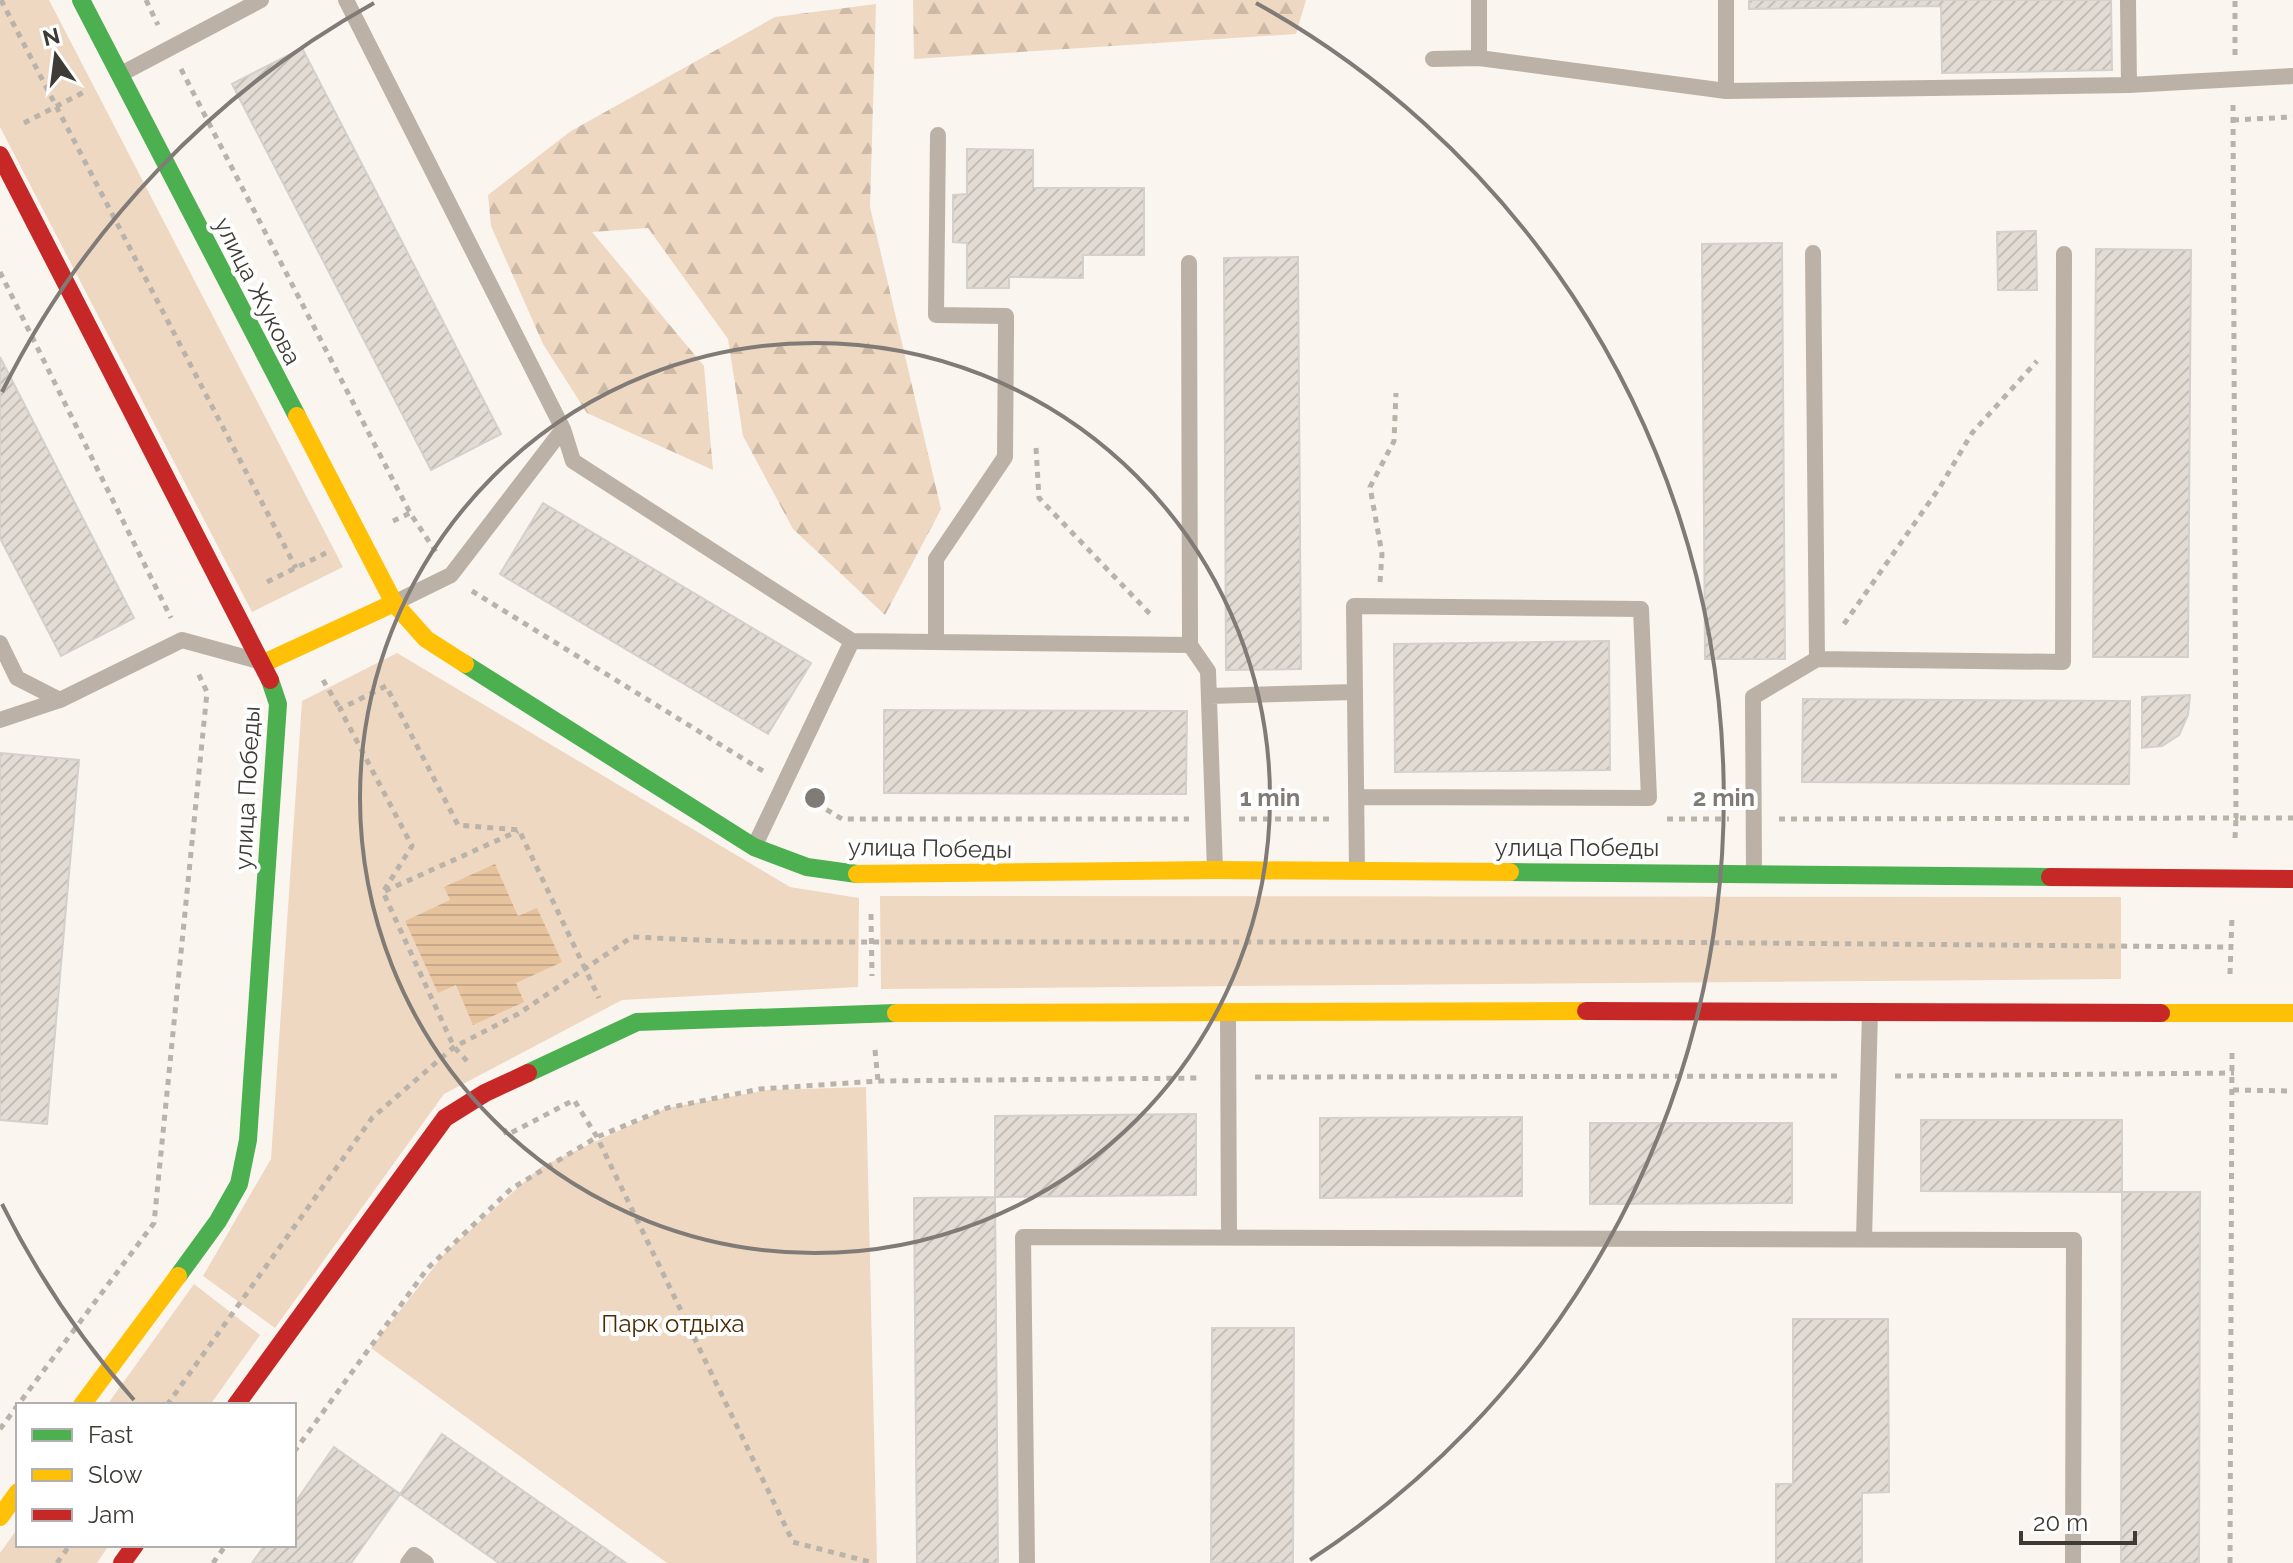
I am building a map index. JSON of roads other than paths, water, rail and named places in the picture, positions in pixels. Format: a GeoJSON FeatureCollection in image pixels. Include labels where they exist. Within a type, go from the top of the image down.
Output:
{"type":"FeatureCollection","features":[{"type":"Feature","properties":{"kind":"street","name":"улица Жукова"},"geometry":{"type":"LineString","coordinates":[[81,0],[394,603]]}},
{"type":"Feature","properties":{"kind":"street"},"geometry":{"type":"LineString","coordinates":[[2,165],[264,663],[394,603]]}},
{"type":"Feature","properties":{"kind":"street","name":"улица Победы"},"geometry":{"type":"LineString","coordinates":[[394,603],[426,639],[754,847],[807,867],[871,876],[1215,870],[1754,872],[2293,879]]}},
{"type":"Feature","properties":{"kind":"street","name":"улица Победы"},"geometry":{"type":"LineString","coordinates":[[83,1403],[218,1221],[239,1184],[248,1140],[278,704],[264,663]]}},
{"type":"Feature","properties":{"kind":"street"},"geometry":{"type":"LineString","coordinates":[[237,1403],[445,1118],[485,1093],[637,1022],[872,1013],[1228,1010],[1870,1009],[2293,1013]]}},
{"type":"Feature","properties":{"kind":"street"},"geometry":{"type":"LineString","coordinates":[[0,1517],[16,1495]]}},
{"type":"Feature","properties":{"kind":"lane"},"geometry":{"type":"LineString","coordinates":[[119,74],[261,0]]}},
{"type":"Feature","properties":{"kind":"lane"},"geometry":{"type":"LineString","coordinates":[[346,0],[563,429],[573,461],[852,641],[1190,645]]}},
{"type":"Feature","properties":{"kind":"lane"},"geometry":{"type":"LineString","coordinates":[[1479,0],[1479,58]]}},
{"type":"Feature","properties":{"kind":"lane"},"geometry":{"type":"LineString","coordinates":[[1726,0],[1726,91]]}},
{"type":"Feature","properties":{"kind":"lane"},"geometry":{"type":"LineString","coordinates":[[2128,0],[2129,85]]}},
{"type":"Feature","properties":{"kind":"lane"},"geometry":{"type":"LineString","coordinates":[[1433,59],[1479,58],[1726,91],[2129,85],[2293,76]]}},
{"type":"Feature","properties":{"kind":"lane"},"geometry":{"type":"LineString","coordinates":[[936,642],[936,559],[1005,457],[1006,316],[936,315],[938,135]]}},
{"type":"Feature","properties":{"kind":"lane"},"geometry":{"type":"LineString","coordinates":[[1813,253],[1817,659]]}},
{"type":"Feature","properties":{"kind":"lane"},"geometry":{"type":"LineString","coordinates":[[1754,872],[1753,697],[1817,659],[2063,662],[2064,254]]}},
{"type":"Feature","properties":{"kind":"lane"},"geometry":{"type":"LineString","coordinates":[[1189,263],[1190,645],[1208,671],[1215,870]]}},
{"type":"Feature","properties":{"kind":"lane"},"geometry":{"type":"LineString","coordinates":[[394,603],[451,575],[563,429]]}},
{"type":"Feature","properties":{"kind":"lane"},"geometry":{"type":"LineString","coordinates":[[1356,797],[1649,798],[1641,609],[1354,606],[1356,797],[1357,871]]}},
{"type":"Feature","properties":{"kind":"lane"},"geometry":{"type":"LineString","coordinates":[[0,720],[60,700],[182,640],[264,663]]}},
{"type":"Feature","properties":{"kind":"lane"},"geometry":{"type":"LineString","coordinates":[[754,847],[852,641]]}},
{"type":"Feature","properties":{"kind":"lane"},"geometry":{"type":"LineString","coordinates":[[0,643],[17,678],[60,700]]}},
{"type":"Feature","properties":{"kind":"lane"},"geometry":{"type":"LineString","coordinates":[[1209,696],[1355,692]]}},
{"type":"Feature","properties":{"kind":"lane"},"geometry":{"type":"LineString","coordinates":[[1864,1239],[1870,1009]]}},
{"type":"Feature","properties":{"kind":"lane"},"geometry":{"type":"LineString","coordinates":[[1228,1010],[1229,1236]]}},
{"type":"Feature","properties":{"kind":"lane"},"geometry":{"type":"LineString","coordinates":[[1027,1563],[1023,1237],[1229,1236],[2074,1240],[2073,1563]]}},
{"type":"Feature","properties":{"kind":"lane"},"geometry":{"type":"LineString","coordinates":[[408,1563],[414,1555],[426,1563]]}},
{"type":"Feature","properties":{"kind":"park label","name":"Парк отдыха"},"geometry":{"type":"Point","coordinates":[673,1323]}}]}
